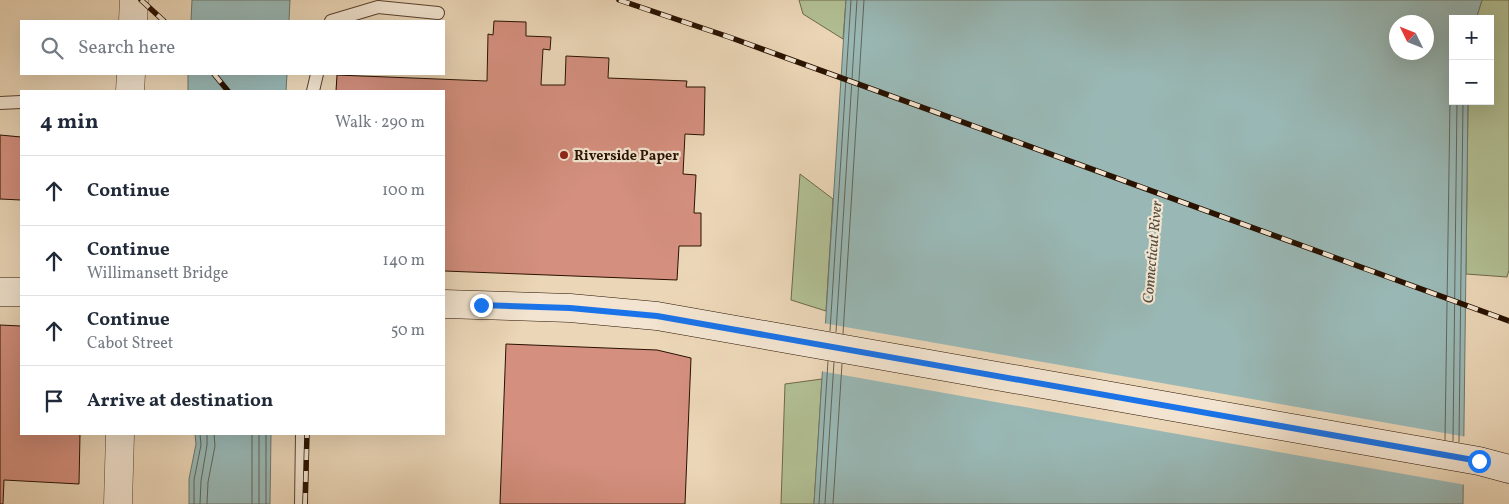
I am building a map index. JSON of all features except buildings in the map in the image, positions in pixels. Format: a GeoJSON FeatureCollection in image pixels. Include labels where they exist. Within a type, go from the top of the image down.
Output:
{"type":"FeatureCollection","features":[{"type":"Feature","properties":{"kind":"main road"},"geometry":{"type":"LineString","coordinates":[[133,20],[134,0]]}},
{"type":"Feature","properties":{"kind":"main road"},"geometry":{"type":"LineString","coordinates":[[130,90],[131,75]]}},
{"type":"Feature","properties":{"kind":"main road"},"geometry":{"type":"LineString","coordinates":[[0,292],[20,292]]}},
{"type":"Feature","properties":{"kind":"main road"},"geometry":{"type":"LineString","coordinates":[[445,304],[570,308],[657,316],[1479,461],[1509,469]]}},
{"type":"Feature","properties":{"kind":"main road"},"geometry":{"type":"LineString","coordinates":[[118,504],[120,435]]}},
{"type":"Feature","properties":{"kind":"lane"},"geometry":{"type":"LineString","coordinates":[[334,20],[378,7],[438,13]]}},
{"type":"Feature","properties":{"kind":"lane"},"geometry":{"type":"LineString","coordinates":[[313,90],[317,75]]}},
{"type":"Feature","properties":{"kind":"lane"},"geometry":{"type":"LineString","coordinates":[[0,103],[20,102]]}},
{"type":"Feature","properties":{"kind":"lane"},"geometry":{"type":"LineString","coordinates":[[301,504],[302,435]]}},
{"type":"Feature","properties":{"kind":"green space"},"geometry":{"type":"Polygon","coordinates":[[[799,0],[846,0],[843,39],[803,14],[799,0]]]}},
{"type":"Feature","properties":{"kind":"green space"},"geometry":{"type":"Polygon","coordinates":[[[1482,0],[1509,0],[1509,270],[1507,277],[1466,274],[1468,105],[1494,105],[1494,15],[1477,15],[1482,0]]]}},
{"type":"Feature","properties":{"kind":"green space"},"geometry":{"type":"Polygon","coordinates":[[[800,174],[833,199],[826,311],[791,300],[800,174]]]}},
{"type":"Feature","properties":{"kind":"green space"},"geometry":{"type":"Polygon","coordinates":[[[822,379],[814,504],[781,504],[785,384],[822,379]]]}},
{"type":"Feature","properties":{"kind":"water"},"geometry":{"type":"Polygon","coordinates":[[[192,0],[290,0],[289,20],[191,20],[192,0]]]}},
{"type":"Feature","properties":{"kind":"water","name":"Connecticut River"},"geometry":{"type":"Polygon","coordinates":[[[846,0],[1482,0],[1477,15],[1449,15],[1449,105],[1468,105],[1463,504],[814,504],[846,0]]]}},
{"type":"Feature","properties":{"kind":"water"},"geometry":{"type":"Polygon","coordinates":[[[188,75],[287,75],[286,90],[188,90],[188,75]]]}},
{"type":"Feature","properties":{"kind":"water"},"geometry":{"type":"Polygon","coordinates":[[[195,435],[271,435],[270,504],[189,504],[189,479],[196,444],[195,435]]]}},
{"type":"Feature","properties":{"kind":"pier"},"geometry":{"type":"Polygon","coordinates":[[[823,323],[1467,437],[1466,485],[820,371],[823,323]]]}},
{"type":"Feature","properties":{"kind":"railway"},"geometry":{"type":"LineString","coordinates":[[141,0],[163,20]]}},
{"type":"Feature","properties":{"kind":"railway"},"geometry":{"type":"LineString","coordinates":[[619,0],[729,37],[1509,321]]}},
{"type":"Feature","properties":{"kind":"railway"},"geometry":{"type":"LineString","coordinates":[[215,75],[227,90]]}},
{"type":"Feature","properties":{"kind":"railway"},"geometry":{"type":"LineString","coordinates":[[305,504],[307,435]]}},
{"type":"Feature","properties":{"kind":"place","name":"Riverside Paper"},"geometry":{"type":"Point","coordinates":[564,155]}},
{"type":"Feature","properties":{"kind":"route"},"geometry":{"type":"LineString","coordinates":[[481,305],[570,308],[657,316],[1479,461]]}}]}
